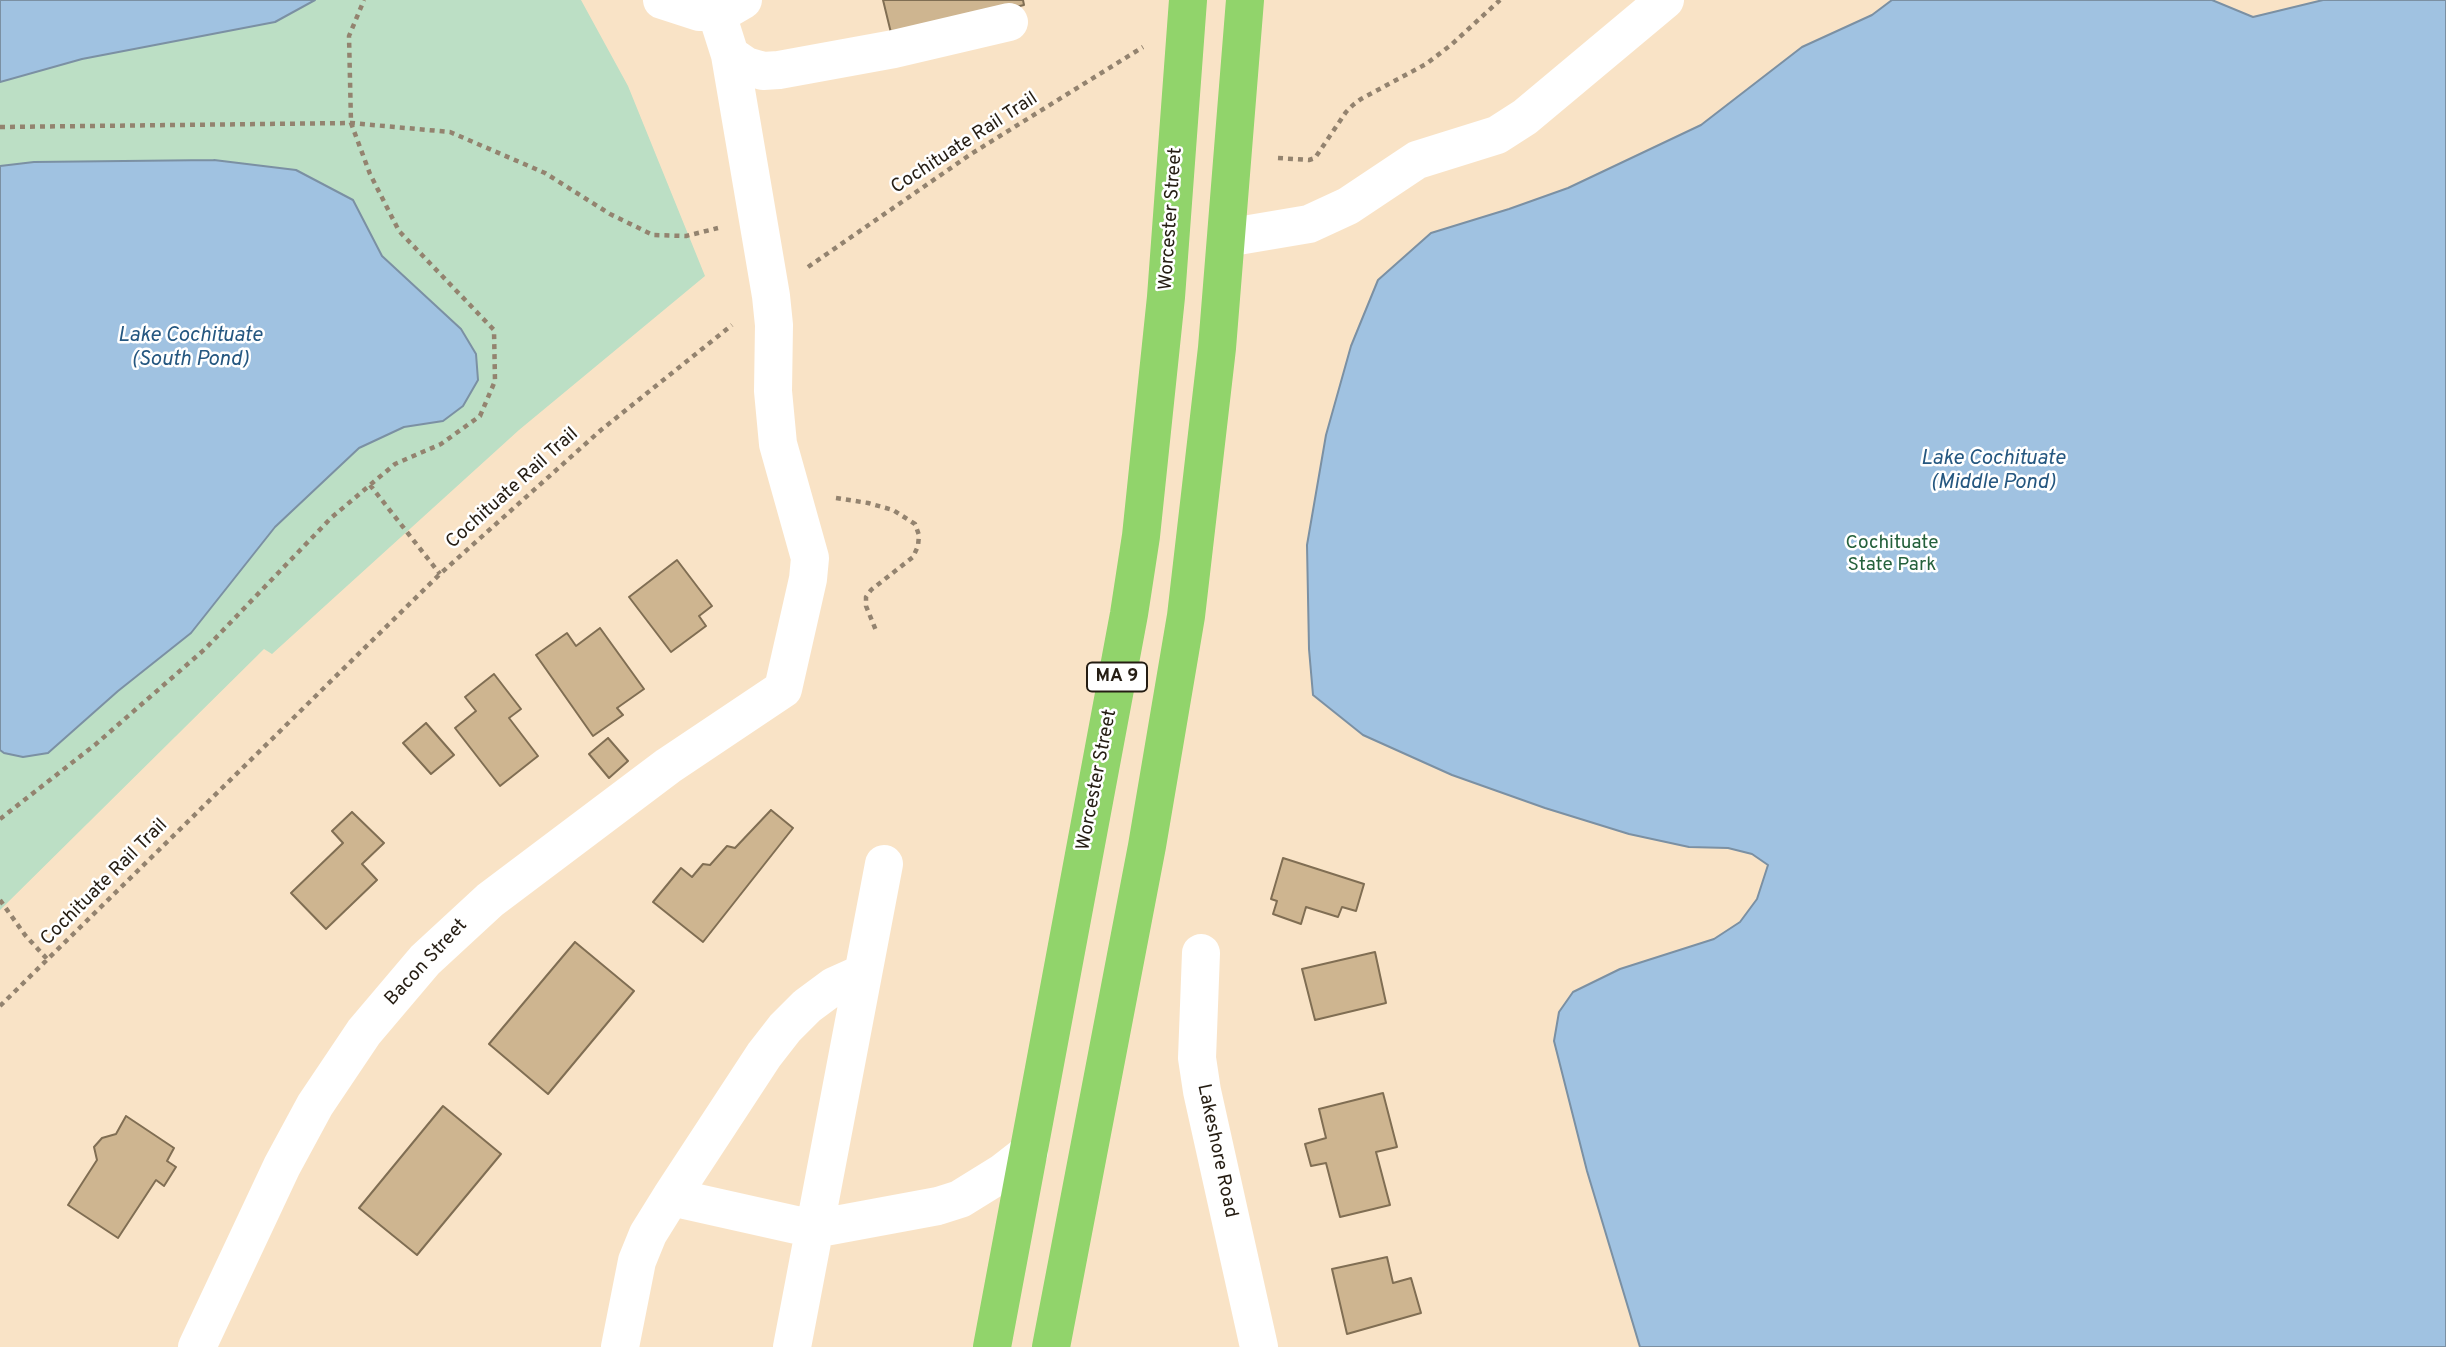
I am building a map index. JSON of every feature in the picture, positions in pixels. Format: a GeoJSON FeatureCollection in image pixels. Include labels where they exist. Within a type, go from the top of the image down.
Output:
{"type":"FeatureCollection","features":[{"type":"Feature","properties":{"kind":"highway","name":"Worcester Street"},"geometry":{"type":"LineString","coordinates":[[992,1347],[1129,614],[1141,536],[1164,323],[1188,0]]}},
{"type":"Feature","properties":{"kind":"highway","name":"MA 9"},"geometry":{"type":"LineString","coordinates":[[1051,1347],[1147,846],[1179,658],[1206,454],[1245,0]]}},
{"type":"Feature","properties":{"kind":"street"},"geometry":{"type":"LineString","coordinates":[[662,0],[699,12],[729,6],[730,55],[771,296],[775,428],[790,491]]}},
{"type":"Feature","properties":{"kind":"street"},"geometry":{"type":"LineString","coordinates":[[1226,238],[1309,224],[1348,206],[1417,160],[1497,135],[1525,117],[1665,0]]}},
{"type":"Feature","properties":{"kind":"street"},"geometry":{"type":"LineString","coordinates":[[730,55],[746,66],[763,71],[779,70],[894,49],[1009,22]]}},
{"type":"Feature","properties":{"kind":"street","name":"Bacon Street"},"geometry":{"type":"LineString","coordinates":[[197,1347],[282,1166],[314,1105],[364,1032],[425,960],[489,900],[668,766],[783,689],[810,568],[808,550],[790,491]]}},
{"type":"Feature","properties":{"kind":"street"},"geometry":{"type":"LineString","coordinates":[[792,1347],[884,864]]}},
{"type":"Feature","properties":{"kind":"street","name":"Lakeshore Road"},"geometry":{"type":"LineString","coordinates":[[1201,953],[1197,1019],[1198,1069],[1259,1347]]}},
{"type":"Feature","properties":{"kind":"street"},"geometry":{"type":"LineString","coordinates":[[620,1347],[637,1261],[648,1234],[671,1197],[764,1055],[785,1028],[807,1006],[834,986],[863,973]]}},
{"type":"Feature","properties":{"kind":"street"},"geometry":{"type":"LineString","coordinates":[[671,1197],[814,1229],[938,1206],[960,1199],[1002,1173],[1029,1152]]}},
{"type":"Feature","properties":{"kind":"path"},"geometry":{"type":"LineString","coordinates":[[0,820],[96,744],[205,649],[331,518],[370,485],[396,464],[441,444],[480,416],[495,381],[494,330],[398,231],[370,174],[351,123],[349,37],[364,0]]}},
{"type":"Feature","properties":{"kind":"path"},"geometry":{"type":"LineString","coordinates":[[1278,159],[1315,158],[1346,111],[1353,105],[1426,64],[1500,0]]}},
{"type":"Feature","properties":{"kind":"path","name":"Cochituate Rail Trail"},"geometry":{"type":"LineString","coordinates":[[0,1006],[440,575],[601,430],[857,232],[971,154],[1108,68]]}},
{"type":"Feature","properties":{"kind":"path"},"geometry":{"type":"LineString","coordinates":[[0,127],[351,123],[450,132],[545,173],[610,214],[653,235],[668,237],[704,232],[726,225],[756,209]]}},
{"type":"Feature","properties":{"kind":"path"},"geometry":{"type":"LineString","coordinates":[[370,485],[440,575]]}},
{"type":"Feature","properties":{"kind":"path"},"geometry":{"type":"LineString","coordinates":[[790,491],[867,503],[893,510],[915,524],[919,534],[913,557],[866,597],[866,606],[877,633]]}},
{"type":"Feature","properties":{"kind":"path"},"geometry":{"type":"LineString","coordinates":[[0,900],[47,960]]}},
{"type":"Feature","properties":{"kind":"green space"},"geometry":{"type":"Polygon","coordinates":[[[315,0],[581,0],[628,86],[705,276],[519,430],[272,654],[264,649],[0,910],[0,750],[4,753],[48,753],[118,691],[275,527],[359,448],[404,427],[443,421],[461,329],[382,256],[353,200],[296,170],[214,160],[34,162],[0,166],[0,82],[82,59],[275,22],[315,0]]]}},
{"type":"Feature","properties":{"kind":"water"},"geometry":{"type":"Polygon","coordinates":[[[0,0],[315,0],[275,22],[82,59],[0,82],[0,0]]]}},
{"type":"Feature","properties":{"kind":"water","name":"Lake Cochituate (Middle Pond)"},"geometry":{"type":"Polygon","coordinates":[[[1892,0],[2212,0],[2253,17],[2323,0],[2446,0],[2446,1347],[1640,1347],[1587,1171],[1554,1041],[1559,1012],[1573,992],[1620,969],[1714,939],[1740,922],[1757,899],[1768,865],[1752,854],[1728,848],[1689,847],[1629,834],[1452,775],[1363,735],[1313,695],[1309,649],[1307,545],[1326,435],[1351,346],[1378,280],[1431,233],[1568,188],[1701,125],[1802,47],[1872,15],[1892,0]]]}},
{"type":"Feature","properties":{"kind":"water","name":"Lake Cochituate (South Pond)"},"geometry":{"type":"Polygon","coordinates":[[[214,160],[296,170],[353,200],[382,256],[461,329],[476,354],[478,380],[463,406],[443,421],[404,427],[359,448],[275,527],[191,633],[118,691],[48,753],[23,757],[4,753],[0,750],[0,166],[34,162],[214,160]]]}},
{"type":"Feature","properties":{"kind":"building"},"geometry":{"type":"Polygon","coordinates":[[[883,0],[1023,0],[1024,5],[892,37],[883,0]]]}},
{"type":"Feature","properties":{"kind":"building"},"geometry":{"type":"Polygon","coordinates":[[[677,560],[712,606],[699,616],[706,626],[671,652],[629,597],[677,560]]]}},
{"type":"Feature","properties":{"kind":"building"},"geometry":{"type":"Polygon","coordinates":[[[600,628],[644,689],[617,708],[623,715],[593,736],[536,655],[567,633],[576,646],[600,628]]]}},
{"type":"Feature","properties":{"kind":"building"},"geometry":{"type":"Polygon","coordinates":[[[494,674],[521,709],[509,718],[538,756],[500,786],[455,728],[476,711],[465,697],[494,674]]]}},
{"type":"Feature","properties":{"kind":"building"},"geometry":{"type":"Polygon","coordinates":[[[426,723],[454,755],[431,774],[403,743],[426,723]]]}},
{"type":"Feature","properties":{"kind":"building"},"geometry":{"type":"Polygon","coordinates":[[[608,738],[628,761],[609,778],[589,754],[608,738]]]}},
{"type":"Feature","properties":{"kind":"building"},"geometry":{"type":"Polygon","coordinates":[[[771,810],[793,828],[703,942],[653,902],[681,868],[692,877],[703,864],[710,865],[727,846],[735,848],[771,810]]]}},
{"type":"Feature","properties":{"kind":"building"},"geometry":{"type":"Polygon","coordinates":[[[352,812],[384,843],[362,864],[377,880],[326,929],[291,893],[343,843],[332,831],[352,812]]]}},
{"type":"Feature","properties":{"kind":"building"},"geometry":{"type":"Polygon","coordinates":[[[1283,858],[1364,884],[1356,911],[1342,907],[1338,917],[1306,907],[1301,924],[1273,914],[1277,901],[1271,899],[1283,858]]]}},
{"type":"Feature","properties":{"kind":"building"},"geometry":{"type":"Polygon","coordinates":[[[575,942],[634,991],[548,1094],[489,1044],[575,942]]]}},
{"type":"Feature","properties":{"kind":"building"},"geometry":{"type":"Polygon","coordinates":[[[1375,952],[1386,1003],[1315,1020],[1302,969],[1375,952]]]}},
{"type":"Feature","properties":{"kind":"building"},"geometry":{"type":"Polygon","coordinates":[[[1383,1093],[1397,1147],[1376,1152],[1390,1205],[1340,1217],[1326,1163],[1311,1166],[1305,1144],[1326,1138],[1319,1109],[1383,1093]]]}},
{"type":"Feature","properties":{"kind":"building"},"geometry":{"type":"Polygon","coordinates":[[[443,1106],[501,1154],[417,1255],[359,1208],[443,1106]]]}},
{"type":"Feature","properties":{"kind":"building"},"geometry":{"type":"Polygon","coordinates":[[[126,1116],[174,1148],[167,1161],[176,1167],[164,1186],[156,1180],[118,1238],[68,1205],[97,1160],[94,1147],[102,1138],[116,1134],[126,1116]]]}},
{"type":"Feature","properties":{"kind":"building"},"geometry":{"type":"Polygon","coordinates":[[[1387,1257],[1393,1283],[1411,1278],[1421,1313],[1347,1334],[1332,1269],[1387,1257]]]}},
{"type":"Feature","properties":{"kind":"park label","name":"Cochituate State Park"},"geometry":{"type":"Point","coordinates":[1892,555]}}]}
